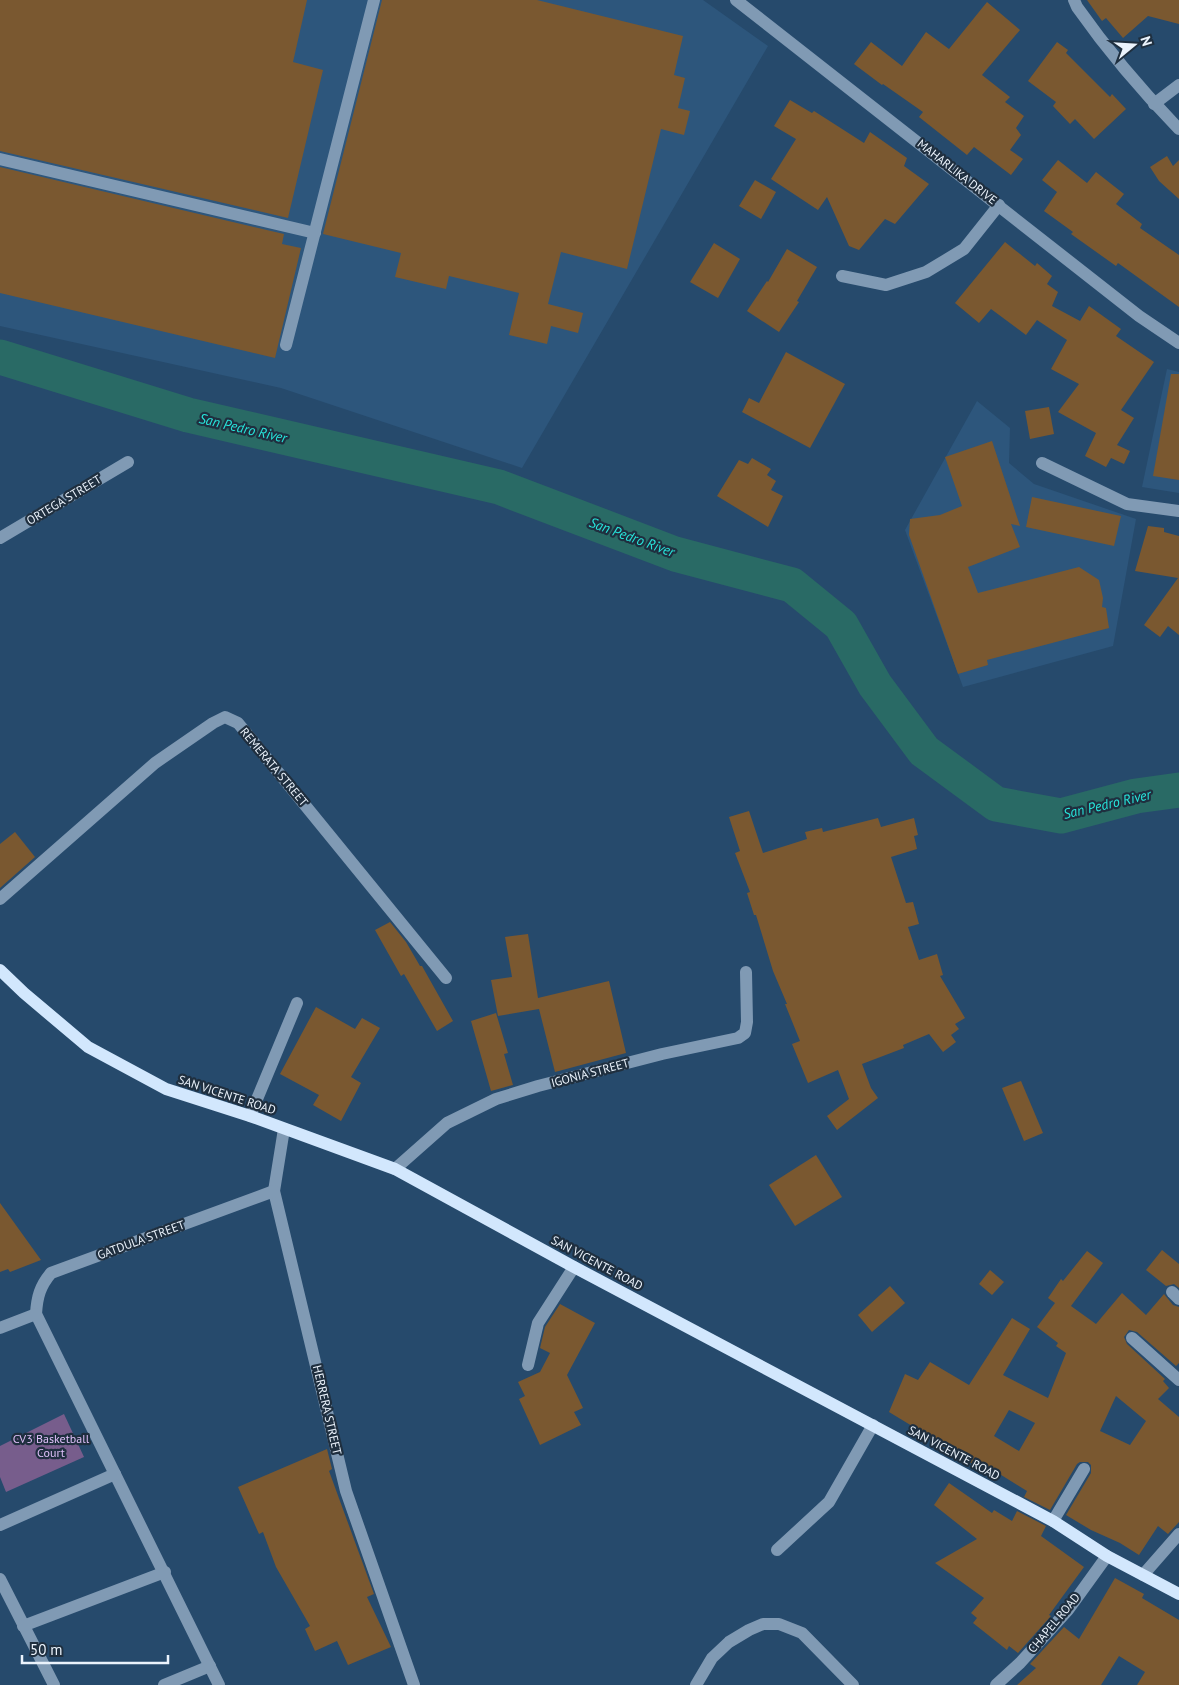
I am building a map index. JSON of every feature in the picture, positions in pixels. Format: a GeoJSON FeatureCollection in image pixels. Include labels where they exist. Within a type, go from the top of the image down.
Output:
{"type":"FeatureCollection","features":[{"type":"Feature","properties":{"kind":"main road","name":"SAN VICENTE ROAD"},"geometry":{"type":"LineString","coordinates":[[0,970],[24,993],[88,1046],[166,1089],[250,1116],[395,1169],[574,1267],[1053,1521],[1107,1556],[1179,1594]]}},
{"type":"Feature","properties":{"kind":"street"},"geometry":{"type":"LineString","coordinates":[[286,345],[374,0]]}},
{"type":"Feature","properties":{"kind":"street","name":"MAHARLIKA DRIVE"},"geometry":{"type":"LineString","coordinates":[[736,0],[1139,316],[1179,343]]}},
{"type":"Feature","properties":{"kind":"street"},"geometry":{"type":"LineString","coordinates":[[1074,0],[1106,48],[1154,104],[1179,129]]}},
{"type":"Feature","properties":{"kind":"street"},"geometry":{"type":"LineString","coordinates":[[1154,104],[1179,85]]}},
{"type":"Feature","properties":{"kind":"street"},"geometry":{"type":"LineString","coordinates":[[0,159],[315,233]]}},
{"type":"Feature","properties":{"kind":"street"},"geometry":{"type":"LineString","coordinates":[[842,276],[886,285],[926,272],[964,249],[999,205]]}},
{"type":"Feature","properties":{"kind":"street","name":"ORTEGA STREET"},"geometry":{"type":"LineString","coordinates":[[0,538],[128,462]]}},
{"type":"Feature","properties":{"kind":"street"},"geometry":{"type":"LineString","coordinates":[[1042,463],[1127,504],[1179,511]]}},
{"type":"Feature","properties":{"kind":"street","name":"REMERATA STREET"},"geometry":{"type":"LineString","coordinates":[[0,899],[155,762],[212,722],[226,717],[238,723],[446,978]]}},
{"type":"Feature","properties":{"kind":"street","name":"IGONIA STREET"},"geometry":{"type":"LineString","coordinates":[[395,1169],[447,1122],[496,1100],[538,1086],[662,1054],[738,1038],[746,1033],[746,972]]}},
{"type":"Feature","properties":{"kind":"street"},"geometry":{"type":"LineString","coordinates":[[250,1116],[297,1002]]}},
{"type":"Feature","properties":{"kind":"street","name":"HERRERA STREET"},"geometry":{"type":"LineString","coordinates":[[284,1129],[274,1191],[346,1491],[414,1685]]}},
{"type":"Feature","properties":{"kind":"street","name":"GATDULA STREET"},"geometry":{"type":"LineString","coordinates":[[36,1314],[39,1290],[51,1273],[274,1191]]}},
{"type":"Feature","properties":{"kind":"street"},"geometry":{"type":"LineString","coordinates":[[528,1366],[538,1323],[574,1267]]}},
{"type":"Feature","properties":{"kind":"street"},"geometry":{"type":"LineString","coordinates":[[0,1328],[36,1314],[165,1572],[219,1685]]}},
{"type":"Feature","properties":{"kind":"street"},"geometry":{"type":"LineString","coordinates":[[1132,1338],[1179,1380]]}},
{"type":"Feature","properties":{"kind":"street"},"geometry":{"type":"LineString","coordinates":[[777,1550],[829,1502],[873,1426]]}},
{"type":"Feature","properties":{"kind":"street"},"geometry":{"type":"LineString","coordinates":[[1053,1521],[1084,1469]]}},
{"type":"Feature","properties":{"kind":"street"},"geometry":{"type":"LineString","coordinates":[[0,1525],[115,1474]]}},
{"type":"Feature","properties":{"kind":"street"},"geometry":{"type":"LineString","coordinates":[[1143,1575],[1179,1534]]}},
{"type":"Feature","properties":{"kind":"street","name":"CHAPEL ROAD"},"geometry":{"type":"LineString","coordinates":[[996,1685],[1020,1663],[1068,1610],[1107,1556]]}},
{"type":"Feature","properties":{"kind":"street"},"geometry":{"type":"LineString","coordinates":[[23,1626],[165,1572]]}},
{"type":"Feature","properties":{"kind":"street"},"geometry":{"type":"LineString","coordinates":[[0,1579],[54,1685]]}},
{"type":"Feature","properties":{"kind":"street"},"geometry":{"type":"LineString","coordinates":[[696,1685],[712,1658],[729,1642],[748,1630],[763,1624],[779,1624],[802,1633],[853,1685]]}},
{"type":"Feature","properties":{"kind":"street"},"geometry":{"type":"LineString","coordinates":[[164,1685],[210,1666]]}},
{"type":"Feature","properties":{"kind":"shaded area"},"geometry":{"type":"Polygon","coordinates":[[[0,0],[703,0],[768,46],[522,468],[281,388],[0,326],[0,0]]]}},
{"type":"Feature","properties":{"kind":"shaded area"},"geometry":{"type":"Polygon","coordinates":[[[1167,369],[1179,372],[1179,493],[1142,487],[1167,369]]]}},
{"type":"Feature","properties":{"kind":"shaded area"},"geometry":{"type":"Polygon","coordinates":[[[977,401],[1010,428],[1009,463],[1034,484],[1136,519],[1113,646],[963,687],[905,530],[977,401]]]}},
{"type":"Feature","properties":{"kind":"green space","name":"CV3 Basketball Court"},"geometry":{"type":"Polygon","coordinates":[[[64,1414],[84,1457],[6,1492],[0,1477],[0,1446],[64,1414]]]}},
{"type":"Feature","properties":{"kind":"building"},"geometry":{"type":"Polygon","coordinates":[[[0,0],[307,0],[293,62],[323,70],[288,218],[0,151],[0,0]]]}},
{"type":"Feature","properties":{"kind":"building"},"geometry":{"type":"Polygon","coordinates":[[[382,0],[537,0],[683,36],[674,75],[685,78],[678,108],[690,111],[684,135],[661,129],[627,269],[561,252],[548,304],[583,313],[578,333],[551,326],[547,344],[509,335],[519,293],[449,276],[446,289],[395,277],[401,253],[323,234],[382,0]]]}},
{"type":"Feature","properties":{"kind":"building"},"geometry":{"type":"Polygon","coordinates":[[[1087,0],[1179,0],[1179,24],[1148,16],[1123,38],[1106,18],[1102,21],[1087,0]]]}},
{"type":"Feature","properties":{"kind":"building"},"geometry":{"type":"Polygon","coordinates":[[[987,2],[1020,30],[982,75],[1010,97],[1005,102],[1024,116],[1016,128],[1021,135],[1010,150],[1023,159],[1011,175],[974,147],[967,155],[919,117],[923,112],[854,64],[871,42],[902,66],[926,32],[949,49],[987,2]]]}},
{"type":"Feature","properties":{"kind":"building"},"geometry":{"type":"Polygon","coordinates":[[[1057,42],[1068,50],[1066,53],[1110,97],[1112,94],[1126,109],[1094,139],[1075,119],[1070,124],[1053,106],[1056,102],[1028,81],[1057,42]]]}},
{"type":"Feature","properties":{"kind":"building"},"geometry":{"type":"Polygon","coordinates":[[[790,100],[812,113],[814,111],[864,143],[870,132],[907,158],[904,166],[929,184],[895,224],[885,219],[859,250],[849,246],[827,197],[818,210],[771,179],[796,139],[774,126],[790,100]]]}},
{"type":"Feature","properties":{"kind":"building"},"geometry":{"type":"Polygon","coordinates":[[[1167,156],[1173,166],[1179,160],[1179,199],[1159,181],[1150,167],[1167,156]]]}},
{"type":"Feature","properties":{"kind":"building"},"geometry":{"type":"Polygon","coordinates":[[[1058,160],[1087,183],[1096,172],[1124,194],[1116,204],[1142,224],[1140,228],[1179,255],[1179,307],[1118,263],[1116,266],[1071,234],[1073,232],[1044,211],[1057,192],[1042,180],[1058,160]]]}},
{"type":"Feature","properties":{"kind":"building"},"geometry":{"type":"Polygon","coordinates":[[[0,167],[284,234],[282,244],[301,248],[275,358],[0,293],[0,167]]]}},
{"type":"Feature","properties":{"kind":"building"},"geometry":{"type":"Polygon","coordinates":[[[755,180],[776,192],[761,219],[739,206],[755,180]]]}},
{"type":"Feature","properties":{"kind":"building"},"geometry":{"type":"Polygon","coordinates":[[[1005,242],[1035,266],[1037,263],[1052,276],[1047,284],[1058,292],[1052,306],[1080,321],[1089,306],[1121,329],[1116,336],[1154,362],[1121,410],[1134,418],[1117,445],[1130,451],[1124,464],[1111,458],[1106,467],[1085,456],[1096,433],[1058,412],[1079,384],[1051,369],[1067,340],[1037,320],[1026,335],[991,309],[979,323],[955,303],[1005,242]]]}},
{"type":"Feature","properties":{"kind":"building"},"geometry":{"type":"Polygon","coordinates":[[[714,243],[740,259],[718,298],[690,282],[714,243]]]}},
{"type":"Feature","properties":{"kind":"building"},"geometry":{"type":"Polygon","coordinates":[[[787,249],[817,267],[797,301],[799,302],[779,332],[747,311],[768,282],[787,249]]]}},
{"type":"Feature","properties":{"kind":"building"},"geometry":{"type":"Polygon","coordinates":[[[786,352],[845,384],[810,448],[742,412],[749,398],[759,403],[786,352]]]}},
{"type":"Feature","properties":{"kind":"building"},"geometry":{"type":"Polygon","coordinates":[[[1171,374],[1179,374],[1179,480],[1153,476],[1171,374]]]}},
{"type":"Feature","properties":{"kind":"building"},"geometry":{"type":"Polygon","coordinates":[[[1049,407],[1054,434],[1030,439],[1025,411],[1049,407]]]}},
{"type":"Feature","properties":{"kind":"building"},"geometry":{"type":"Polygon","coordinates":[[[992,441],[1020,526],[1011,524],[1020,547],[968,567],[978,593],[1079,567],[1099,580],[1103,598],[1102,607],[1106,608],[1109,628],[987,660],[988,665],[958,674],[909,535],[910,519],[940,515],[962,506],[945,457],[992,441]]]}},
{"type":"Feature","properties":{"kind":"building"},"geometry":{"type":"Polygon","coordinates":[[[752,458],[771,469],[767,475],[776,481],[771,490],[783,496],[768,527],[717,496],[739,460],[748,464],[752,458]]]}},
{"type":"Feature","properties":{"kind":"building"},"geometry":{"type":"Polygon","coordinates":[[[1032,497],[1121,516],[1114,546],[1026,527],[1032,497]]]}},
{"type":"Feature","properties":{"kind":"building"},"geometry":{"type":"Polygon","coordinates":[[[1148,526],[1164,528],[1164,532],[1179,536],[1179,635],[1168,626],[1160,637],[1144,625],[1178,578],[1135,571],[1148,526]]]}},
{"type":"Feature","properties":{"kind":"building"},"geometry":{"type":"Polygon","coordinates":[[[749,811],[763,853],[807,839],[805,832],[822,828],[823,832],[878,818],[881,827],[914,818],[918,835],[914,836],[917,849],[891,857],[906,903],[913,902],[919,924],[908,927],[919,960],[937,954],[943,975],[940,976],[965,1018],[955,1024],[959,1029],[951,1035],[956,1042],[943,1052],[929,1034],[903,1045],[904,1048],[862,1064],[871,1088],[878,1098],[837,1130],[827,1116],[849,1099],[838,1070],[808,1083],[792,1044],[800,1041],[773,971],[756,915],[754,915],[747,893],[750,892],[735,853],[740,851],[729,817],[749,811]]]}},
{"type":"Feature","properties":{"kind":"building"},"geometry":{"type":"Polygon","coordinates":[[[15,832],[35,857],[0,888],[0,844],[15,832]]]}},
{"type":"Feature","properties":{"kind":"building"},"geometry":{"type":"Polygon","coordinates":[[[390,922],[406,942],[420,966],[422,966],[453,1021],[437,1031],[404,974],[401,976],[375,930],[390,922]]]}},
{"type":"Feature","properties":{"kind":"building"},"geometry":{"type":"Polygon","coordinates":[[[528,934],[538,998],[609,981],[626,1053],[555,1072],[539,1009],[498,1016],[491,980],[512,977],[505,937],[528,934]]]}},
{"type":"Feature","properties":{"kind":"building"},"geometry":{"type":"Polygon","coordinates":[[[316,1007],[355,1029],[362,1018],[380,1028],[351,1077],[361,1083],[341,1121],[313,1105],[319,1095],[280,1074],[316,1007]]]}},
{"type":"Feature","properties":{"kind":"building"},"geometry":{"type":"Polygon","coordinates":[[[496,1013],[508,1053],[504,1054],[513,1085],[491,1091],[471,1021],[496,1013]]]}},
{"type":"Feature","properties":{"kind":"building"},"geometry":{"type":"Polygon","coordinates":[[[1021,1081],[1043,1133],[1024,1141],[1002,1088],[1021,1081]]]}},
{"type":"Feature","properties":{"kind":"building"},"geometry":{"type":"Polygon","coordinates":[[[816,1155],[842,1197],[795,1226],[769,1185],[816,1155]]]}},
{"type":"Feature","properties":{"kind":"building"},"geometry":{"type":"Polygon","coordinates":[[[0,1203],[41,1260],[10,1272],[8,1269],[0,1272],[0,1203]]]}},
{"type":"Feature","properties":{"kind":"building"},"geometry":{"type":"Polygon","coordinates":[[[1162,1250],[1179,1264],[1179,1288],[1174,1284],[1166,1286],[1146,1270],[1162,1250]]]}},
{"type":"Feature","properties":{"kind":"building"},"geometry":{"type":"Polygon","coordinates":[[[1087,1251],[1103,1263],[1071,1306],[1096,1324],[1122,1293],[1146,1315],[1164,1294],[1173,1305],[1179,1307],[1179,1363],[1176,1366],[1137,1332],[1129,1330],[1124,1337],[1127,1344],[1165,1379],[1163,1381],[1169,1388],[1158,1399],[1179,1417],[1179,1522],[1168,1534],[1158,1526],[1139,1555],[1066,1515],[1091,1473],[1091,1465],[1088,1462],[1077,1464],[1050,1510],[1024,1497],[1027,1491],[990,1468],[988,1472],[974,1465],[928,1437],[929,1435],[889,1412],[905,1374],[918,1380],[930,1362],[969,1385],[1012,1318],[1030,1329],[1003,1375],[1048,1398],[1066,1353],[1056,1346],[1058,1343],[1037,1327],[1055,1303],[1048,1298],[1061,1279],[1063,1281],[1087,1251]],[[1116,1396],[1100,1431],[1130,1445],[1146,1421],[1116,1396]],[[1009,1410],[994,1436],[1019,1451],[1035,1423],[1009,1410]]]}},
{"type":"Feature","properties":{"kind":"building"},"geometry":{"type":"Polygon","coordinates":[[[990,1270],[1004,1282],[992,1295],[979,1284],[990,1270]]]}},
{"type":"Feature","properties":{"kind":"building"},"geometry":{"type":"Polygon","coordinates":[[[890,1286],[905,1303],[872,1332],[858,1315],[890,1286]]]}},
{"type":"Feature","properties":{"kind":"building"},"geometry":{"type":"Polygon","coordinates":[[[560,1304],[595,1323],[567,1375],[583,1408],[574,1412],[581,1425],[540,1445],[519,1399],[525,1396],[518,1382],[540,1372],[550,1353],[540,1348],[545,1327],[560,1304]]]}},
{"type":"Feature","properties":{"kind":"building"},"geometry":{"type":"Polygon","coordinates":[[[327,1449],[332,1469],[329,1471],[374,1594],[367,1597],[391,1647],[348,1665],[337,1641],[315,1651],[305,1629],[310,1626],[276,1567],[263,1532],[259,1534],[238,1487],[327,1449]]]}},
{"type":"Feature","properties":{"kind":"building"},"geometry":{"type":"Polygon","coordinates":[[[949,1483],[992,1513],[994,1510],[1012,1521],[1017,1511],[1046,1526],[1041,1536],[1084,1567],[1049,1615],[1051,1616],[1018,1653],[1009,1646],[1007,1650],[973,1623],[977,1618],[971,1613],[984,1598],[935,1563],[977,1539],[934,1505],[949,1483]]]}},
{"type":"Feature","properties":{"kind":"building"},"geometry":{"type":"Polygon","coordinates":[[[1115,1578],[1144,1594],[1142,1598],[1179,1620],[1179,1685],[1137,1685],[1145,1672],[1119,1656],[1101,1685],[1017,1685],[1036,1668],[1030,1664],[1064,1627],[1079,1639],[1115,1578]]]}},
{"type":"Feature","properties":{"kind":"waterway","name":"San Pedro River"},"geometry":{"type":"LineString","coordinates":[[0,357],[188,415],[499,487],[675,554],[792,585],[841,625],[875,685],[924,751],[996,804],[1061,816],[1136,796],[1179,790]]}}]}
